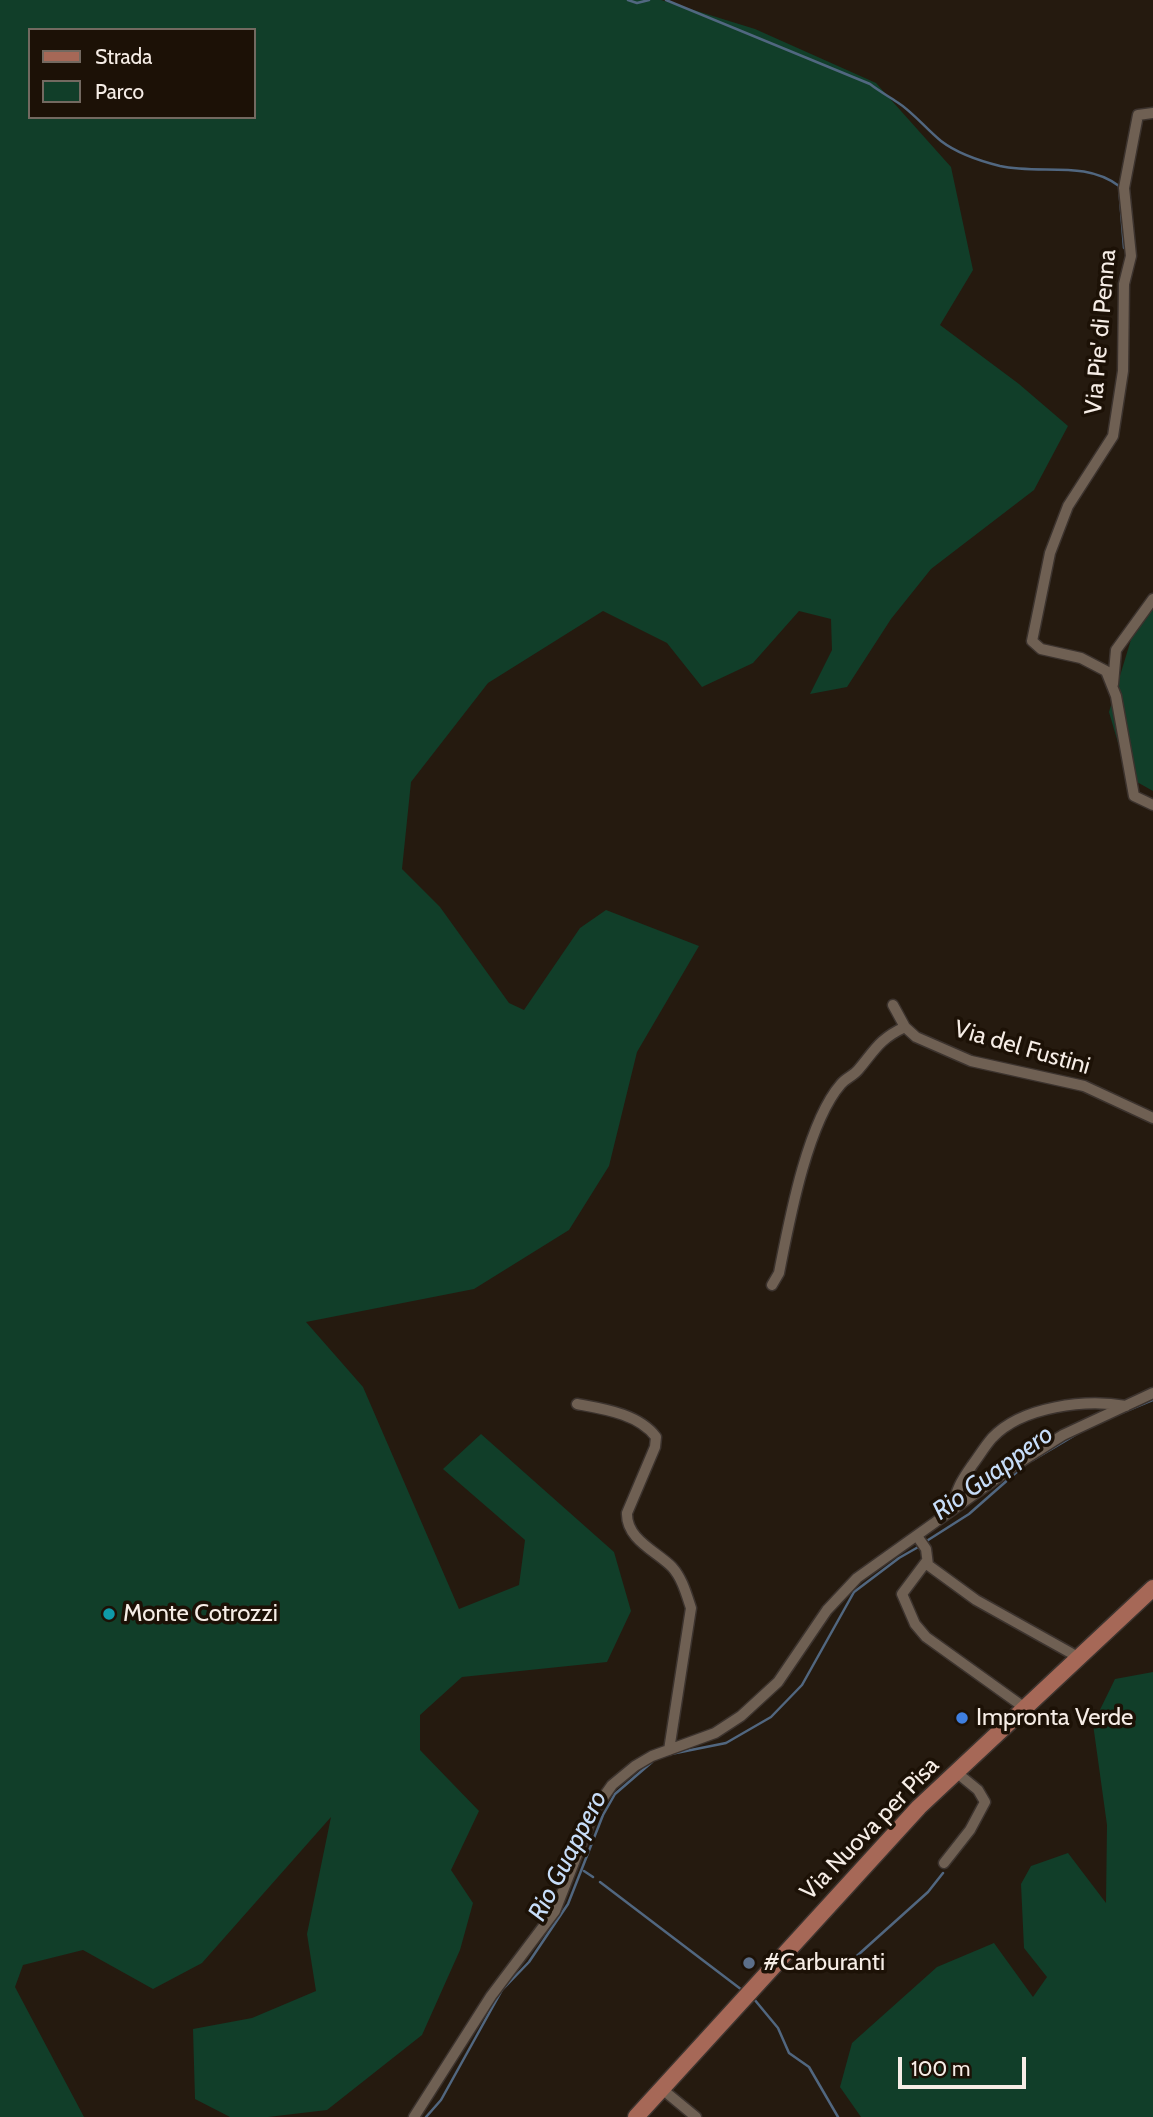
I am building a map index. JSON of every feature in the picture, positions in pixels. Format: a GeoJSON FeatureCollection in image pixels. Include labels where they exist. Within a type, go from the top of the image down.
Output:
{"type":"FeatureCollection","features":[{"type":"Feature","properties":{"kind":"main road","name":"Via Nuova per Pisa"},"geometry":{"type":"LineString","coordinates":[[636,2117],[890,1838],[956,1772],[1153,1588]]}},
{"type":"Feature","properties":{"kind":"street","name":"Via Pie' di Penna"},"geometry":{"type":"LineString","coordinates":[[1112,687],[1106,671],[1081,658],[1041,649],[1032,641],[1050,553],[1068,506],[1113,436],[1123,371],[1124,284],[1131,256],[1124,188],[1138,115],[1153,113]]}},
{"type":"Feature","properties":{"kind":"street"},"geometry":{"type":"LineString","coordinates":[[1153,599],[1116,650],[1112,687],[1134,796],[1153,805]]}},
{"type":"Feature","properties":{"kind":"street","name":"Via del Fustini"},"geometry":{"type":"LineString","coordinates":[[893,1005],[905,1027],[916,1037],[971,1061],[1084,1086],[1153,1118]]}},
{"type":"Feature","properties":{"kind":"street"},"geometry":{"type":"LineString","coordinates":[[772,1285],[779,1273],[805,1163],[828,1106],[841,1084],[860,1069],[878,1042],[905,1027]]}},
{"type":"Feature","properties":{"kind":"street"},"geometry":{"type":"LineString","coordinates":[[414,2117],[491,1996],[555,1911],[567,1887],[580,1842],[602,1796],[623,1774],[669,1749],[715,1733],[741,1717],[778,1682],[843,1591],[955,1508],[1063,1436],[1153,1393]]}},
{"type":"Feature","properties":{"kind":"street"},"geometry":{"type":"LineString","coordinates":[[955,1508],[955,1495],[994,1436],[1021,1419],[1035,1413],[1089,1403],[1126,1406]]}},
{"type":"Feature","properties":{"kind":"street"},"geometry":{"type":"LineString","coordinates":[[577,1404],[608,1410],[647,1425],[656,1437],[655,1447],[627,1513],[627,1524],[634,1534],[673,1569],[684,1587],[691,1608],[690,1629],[669,1749]]}},
{"type":"Feature","properties":{"kind":"street"},"geometry":{"type":"LineString","coordinates":[[918,1538],[926,1549],[926,1562],[902,1594],[915,1624],[926,1637],[1025,1708]]}},
{"type":"Feature","properties":{"kind":"street"},"geometry":{"type":"LineString","coordinates":[[926,1562],[976,1600],[1078,1657]]}},
{"type":"Feature","properties":{"kind":"street"},"geometry":{"type":"LineString","coordinates":[[944,1863],[970,1830],[985,1802],[978,1790],[956,1772]]}},
{"type":"Feature","properties":{"kind":"street"},"geometry":{"type":"LineString","coordinates":[[663,2089],[691,2116]]}},
{"type":"Feature","properties":{"kind":"green space"},"geometry":{"type":"Polygon","coordinates":[[[0,0],[661,0],[755,29],[876,83],[951,167],[973,270],[940,325],[1019,384],[1068,426],[1034,490],[931,569],[891,619],[847,687],[810,694],[832,650],[831,619],[799,611],[753,663],[702,687],[667,643],[603,611],[488,683],[411,782],[402,869],[440,907],[509,1003],[524,1010],[580,928],[606,910],[699,946],[637,1052],[609,1166],[569,1230],[474,1289],[306,1322],[363,1387],[459,1609],[519,1585],[525,1540],[443,1469],[481,1434],[614,1552],[631,1611],[607,1662],[462,1677],[420,1715],[420,1750],[479,1811],[451,1870],[473,1903],[460,1950],[422,2035],[327,2110],[268,2117],[230,2117],[195,2099],[193,2029],[252,2018],[316,1991],[307,1934],[331,1817],[202,1963],[153,1989],[83,1950],[23,1965],[15,1987],[84,2117],[0,2117],[0,0]]]}},
{"type":"Feature","properties":{"kind":"green space"},"geometry":{"type":"Polygon","coordinates":[[[1153,598],[1153,791],[1128,777],[1109,712],[1136,623],[1153,598]]]}},
{"type":"Feature","properties":{"kind":"green space"},"geometry":{"type":"Polygon","coordinates":[[[1153,1672],[1153,2117],[861,2117],[840,2087],[852,2043],[937,1967],[994,1943],[1033,1997],[1047,1977],[1024,1948],[1021,1884],[1031,1866],[1068,1853],[1106,1903],[1107,1825],[1093,1724],[1115,1679],[1153,1672]]]}},
{"type":"Feature","properties":{"kind":"waterway"},"geometry":{"type":"LineString","coordinates":[[628,0],[637,3],[649,0]]}},
{"type":"Feature","properties":{"kind":"waterway"},"geometry":{"type":"LineString","coordinates":[[666,0],[870,84],[903,106],[941,141],[969,156],[1000,166],[1077,171],[1106,178],[1119,186],[1124,248]]}},
{"type":"Feature","properties":{"kind":"waterway","name":"Rio Guappero"},"geometry":{"type":"LineString","coordinates":[[1119,1414],[1153,1400]]}},
{"type":"Feature","properties":{"kind":"waterway","name":"Rio Guappero"},"geometry":{"type":"LineString","coordinates":[[1033,1460],[1082,1431]]}},
{"type":"Feature","properties":{"kind":"waterway","name":"Rio Guappero"},"geometry":{"type":"LineString","coordinates":[[925,1542],[969,1514],[1027,1463]]}},
{"type":"Feature","properties":{"kind":"waterway","name":"Rio Guappero"},"geometry":{"type":"LineString","coordinates":[[671,1754],[726,1743],[771,1717],[802,1685],[854,1592],[899,1558],[920,1546]]}},
{"type":"Feature","properties":{"kind":"waterway","name":"Rio Guappero"},"geometry":{"type":"LineString","coordinates":[[426,2117],[441,2100],[502,1990],[529,1962],[568,1904],[603,1815],[615,1794],[652,1762]]}},
{"type":"Feature","properties":{"kind":"waterway"},"geometry":{"type":"LineString","coordinates":[[584,1871],[593,1877]]}},
{"type":"Feature","properties":{"kind":"waterway"},"geometry":{"type":"LineString","coordinates":[[849,1963],[928,1892],[943,1873]]}},
{"type":"Feature","properties":{"kind":"waterway"},"geometry":{"type":"LineString","coordinates":[[600,1882],[742,1990]]}},
{"type":"Feature","properties":{"kind":"waterway"},"geometry":{"type":"LineString","coordinates":[[754,1999],[778,2028],[789,2053],[809,2067],[838,2117]]}},
{"type":"Feature","properties":{"kind":"place","name":"Monte Cotrozzi"},"geometry":{"type":"Point","coordinates":[109,1614]}},
{"type":"Feature","properties":{"kind":"place","name":"Impronta Verde"},"geometry":{"type":"Point","coordinates":[962,1718]}},
{"type":"Feature","properties":{"kind":"place","name":"#Carburanti"},"geometry":{"type":"Point","coordinates":[749,1963]}}]}
